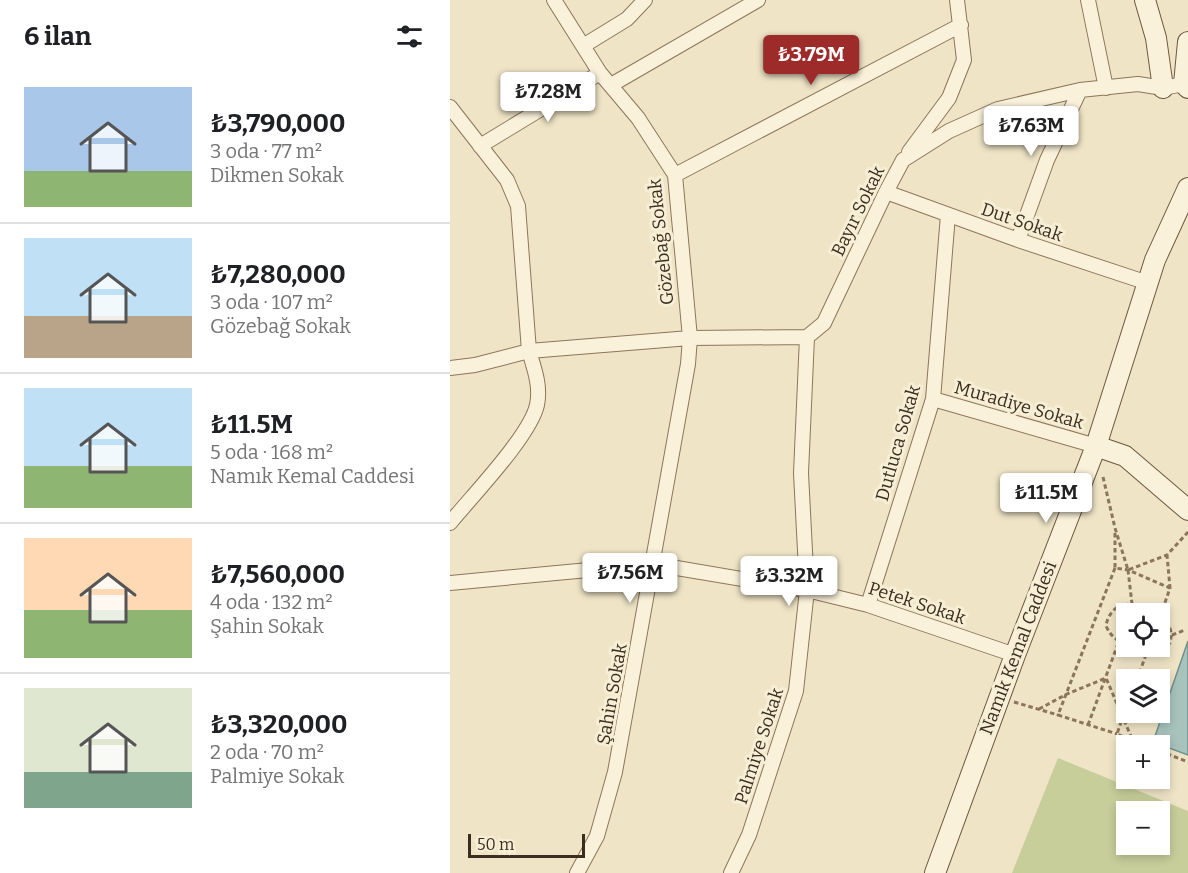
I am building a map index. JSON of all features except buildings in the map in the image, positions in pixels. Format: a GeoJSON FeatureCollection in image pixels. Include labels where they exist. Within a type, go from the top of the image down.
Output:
{"type":"FeatureCollection","features":[{"type":"Feature","properties":{"kind":"main road"},"geometry":{"type":"LineString","coordinates":[[1145,0],[1156,38],[1163,88]]}},
{"type":"Feature","properties":{"kind":"main road"},"geometry":{"type":"LineString","coordinates":[[1187,88],[1188,42]]}},
{"type":"Feature","properties":{"kind":"main road","name":"Namık Kemal Caddesi"},"geometry":{"type":"LineString","coordinates":[[935,873],[1015,655],[1096,446],[1155,260],[1188,188]]}},
{"type":"Feature","properties":{"kind":"main road"},"geometry":{"type":"LineString","coordinates":[[1096,446],[1125,456],[1188,510]]}},
{"type":"Feature","properties":{"kind":"street","name":"Gözebağ Sokak"},"geometry":{"type":"LineString","coordinates":[[554,0],[600,74],[638,118],[675,175],[690,338]]}},
{"type":"Feature","properties":{"kind":"street"},"geometry":{"type":"LineString","coordinates":[[583,46],[627,19],[645,0]]}},
{"type":"Feature","properties":{"kind":"street"},"geometry":{"type":"LineString","coordinates":[[610,85],[758,0]]}},
{"type":"Feature","properties":{"kind":"street"},"geometry":{"type":"LineString","coordinates":[[903,160],[949,98],[964,60],[957,0]]}},
{"type":"Feature","properties":{"kind":"street"},"geometry":{"type":"LineString","coordinates":[[1088,0],[1106,88]]}},
{"type":"Feature","properties":{"kind":"street"},"geometry":{"type":"LineString","coordinates":[[675,175],[961,25]]}},
{"type":"Feature","properties":{"kind":"street"},"geometry":{"type":"LineString","coordinates":[[480,146],[600,74]]}},
{"type":"Feature","properties":{"kind":"street","name":"Bayır Sokak"},"geometry":{"type":"LineString","coordinates":[[807,337],[824,323],[903,160],[949,131],[998,110],[1080,90],[1137,84],[1163,88],[1187,88]]}},
{"type":"Feature","properties":{"kind":"street"},"geometry":{"type":"LineString","coordinates":[[1018,240],[1047,160],[1080,90]]}},
{"type":"Feature","properties":{"kind":"street"},"geometry":{"type":"LineString","coordinates":[[450,106],[507,180],[518,206],[529,351],[538,387],[537,406],[521,437],[450,523]]}},
{"type":"Feature","properties":{"kind":"street","name":"Dut Sokak"},"geometry":{"type":"LineString","coordinates":[[886,192],[1018,240],[1148,283]]}},
{"type":"Feature","properties":{"kind":"street","name":"Dutluca Sokak"},"geometry":{"type":"LineString","coordinates":[[868,605],[933,399],[948,215]]}},
{"type":"Feature","properties":{"kind":"street"},"geometry":{"type":"LineString","coordinates":[[450,368],[475,365],[529,351],[690,338],[807,337]]}},
{"type":"Feature","properties":{"kind":"street","name":"Palmiye Sokak"},"geometry":{"type":"LineString","coordinates":[[731,873],[749,835],[796,691],[807,590],[801,473],[807,337]]}},
{"type":"Feature","properties":{"kind":"street","name":"Şahin Sokak"},"geometry":{"type":"LineString","coordinates":[[577,873],[597,836],[615,772],[688,364],[690,338]]}},
{"type":"Feature","properties":{"kind":"street","name":"Muradiye Sokak"},"geometry":{"type":"LineString","coordinates":[[933,399],[1096,446]]}},
{"type":"Feature","properties":{"kind":"street","name":"Petek Sokak"},"geometry":{"type":"LineString","coordinates":[[450,583],[653,564],[807,590],[868,605],[1015,655]]}},
{"type":"Feature","properties":{"kind":"path"},"geometry":{"type":"LineString","coordinates":[[1103,476],[1128,570],[1132,603]]}},
{"type":"Feature","properties":{"kind":"path"},"geometry":{"type":"LineString","coordinates":[[1058,716],[1115,568],[1115,528]]}},
{"type":"Feature","properties":{"kind":"path"},"geometry":{"type":"LineString","coordinates":[[1128,570],[1167,555],[1188,532]]}},
{"type":"Feature","properties":{"kind":"path"},"geometry":{"type":"LineString","coordinates":[[1165,603],[1170,588],[1167,555]]}},
{"type":"Feature","properties":{"kind":"path"},"geometry":{"type":"LineString","coordinates":[[1115,568],[1128,570],[1170,588]]}},
{"type":"Feature","properties":{"kind":"path"},"geometry":{"type":"LineString","coordinates":[[1116,607],[1107,618],[1106,626],[1116,639]]}},
{"type":"Feature","properties":{"kind":"path"},"geometry":{"type":"LineString","coordinates":[[1170,627],[1172,635],[1170,643]]}},
{"type":"Feature","properties":{"kind":"path"},"geometry":{"type":"LineString","coordinates":[[1172,635],[1185,630]]}},
{"type":"Feature","properties":{"kind":"path"},"geometry":{"type":"LineString","coordinates":[[1088,725],[1116,650]]}},
{"type":"Feature","properties":{"kind":"path"},"geometry":{"type":"LineString","coordinates":[[1039,710],[1067,694],[1106,678]]}},
{"type":"Feature","properties":{"kind":"path"},"geometry":{"type":"LineString","coordinates":[[1106,678],[1116,699]]}},
{"type":"Feature","properties":{"kind":"path"},"geometry":{"type":"LineString","coordinates":[[1013,702],[1117,734],[1121,723]]}},
{"type":"Feature","properties":{"kind":"path"},"geometry":{"type":"LineString","coordinates":[[1170,755],[1188,762]]}},
{"type":"Feature","properties":{"kind":"green space"},"geometry":{"type":"Polygon","coordinates":[[[1058,758],[1116,782],[1116,789],[1134,789],[1163,801],[1116,801],[1116,855],[1170,855],[1170,804],[1188,811],[1188,873],[1012,873],[1058,758]]]}},
{"type":"Feature","properties":{"kind":"water"},"geometry":{"type":"Polygon","coordinates":[[[1188,641],[1188,755],[1170,748],[1170,735],[1155,735],[1160,723],[1170,723],[1170,693],[1188,641]]]}}]}
